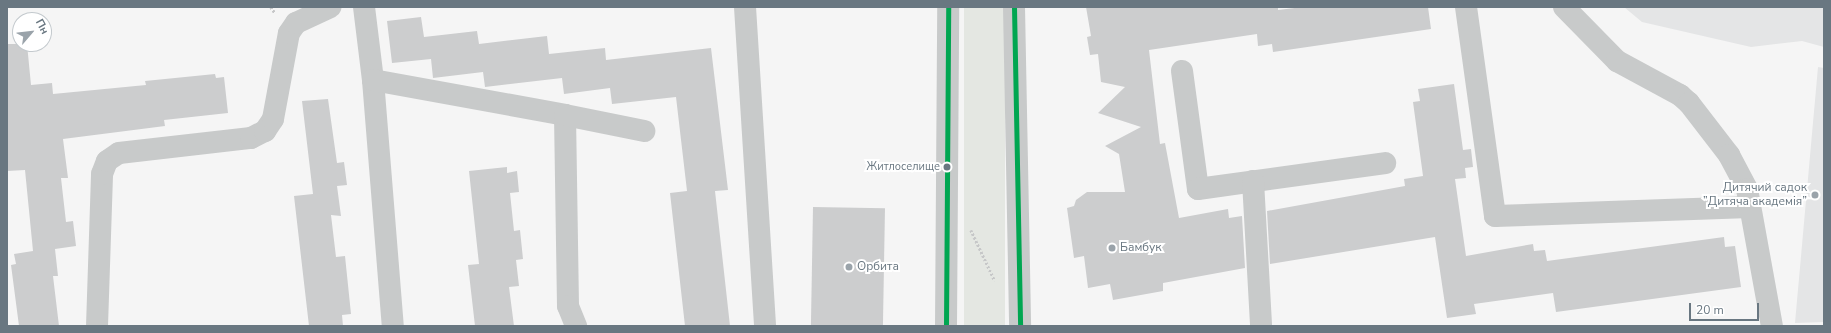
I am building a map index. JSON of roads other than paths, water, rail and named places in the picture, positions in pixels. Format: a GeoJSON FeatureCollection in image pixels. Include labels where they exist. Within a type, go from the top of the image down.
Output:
{"type":"FeatureCollection","features":[{"type":"Feature","properties":{"kind":"street"},"geometry":{"type":"LineString","coordinates":[[97,326],[102,174],[107,161],[119,153],[251,138],[265,131],[273,119],[289,33],[296,23],[331,7]]}},
{"type":"Feature","properties":{"kind":"street"},"geometry":{"type":"LineString","coordinates":[[364,7],[373,80],[393,326]]}},
{"type":"Feature","properties":{"kind":"street"},"geometry":{"type":"LineString","coordinates":[[745,7],[765,326]]}},
{"type":"Feature","properties":{"kind":"street"},"geometry":{"type":"LineString","coordinates":[[946,326],[948,7]]}},
{"type":"Feature","properties":{"kind":"street"},"geometry":{"type":"LineString","coordinates":[[1014,7],[1020,326]]}},
{"type":"Feature","properties":{"kind":"street"},"geometry":{"type":"LineString","coordinates":[[1466,7],[1494,216],[1750,207]]}},
{"type":"Feature","properties":{"kind":"street"},"geometry":{"type":"LineString","coordinates":[[1564,7],[1617,61],[1680,95],[1689,103],[1729,155],[1747,189],[1772,326]]}},
{"type":"Feature","properties":{"kind":"street"},"geometry":{"type":"LineString","coordinates":[[1182,71],[1198,189],[1384,163]]}},
{"type":"Feature","properties":{"kind":"street"},"geometry":{"type":"LineString","coordinates":[[373,80],[644,131]]}},
{"type":"Feature","properties":{"kind":"street"},"geometry":{"type":"LineString","coordinates":[[565,115],[568,306],[576,326]]}},
{"type":"Feature","properties":{"kind":"street"},"geometry":{"type":"LineString","coordinates":[[1253,182],[1261,326]]}},
{"type":"Feature","properties":{"kind":"place","name":"Житлоселище"},"geometry":{"type":"Point","coordinates":[947,167]}},
{"type":"Feature","properties":{"kind":"place","name":"Дитячий садок ”Дитяча академія”"},"geometry":{"type":"Point","coordinates":[1815,195]}},
{"type":"Feature","properties":{"kind":"place","name":"Бамбук"},"geometry":{"type":"Point","coordinates":[1112,248]}},
{"type":"Feature","properties":{"kind":"place","name":"Орбита"},"geometry":{"type":"Point","coordinates":[849,267]}}]}
